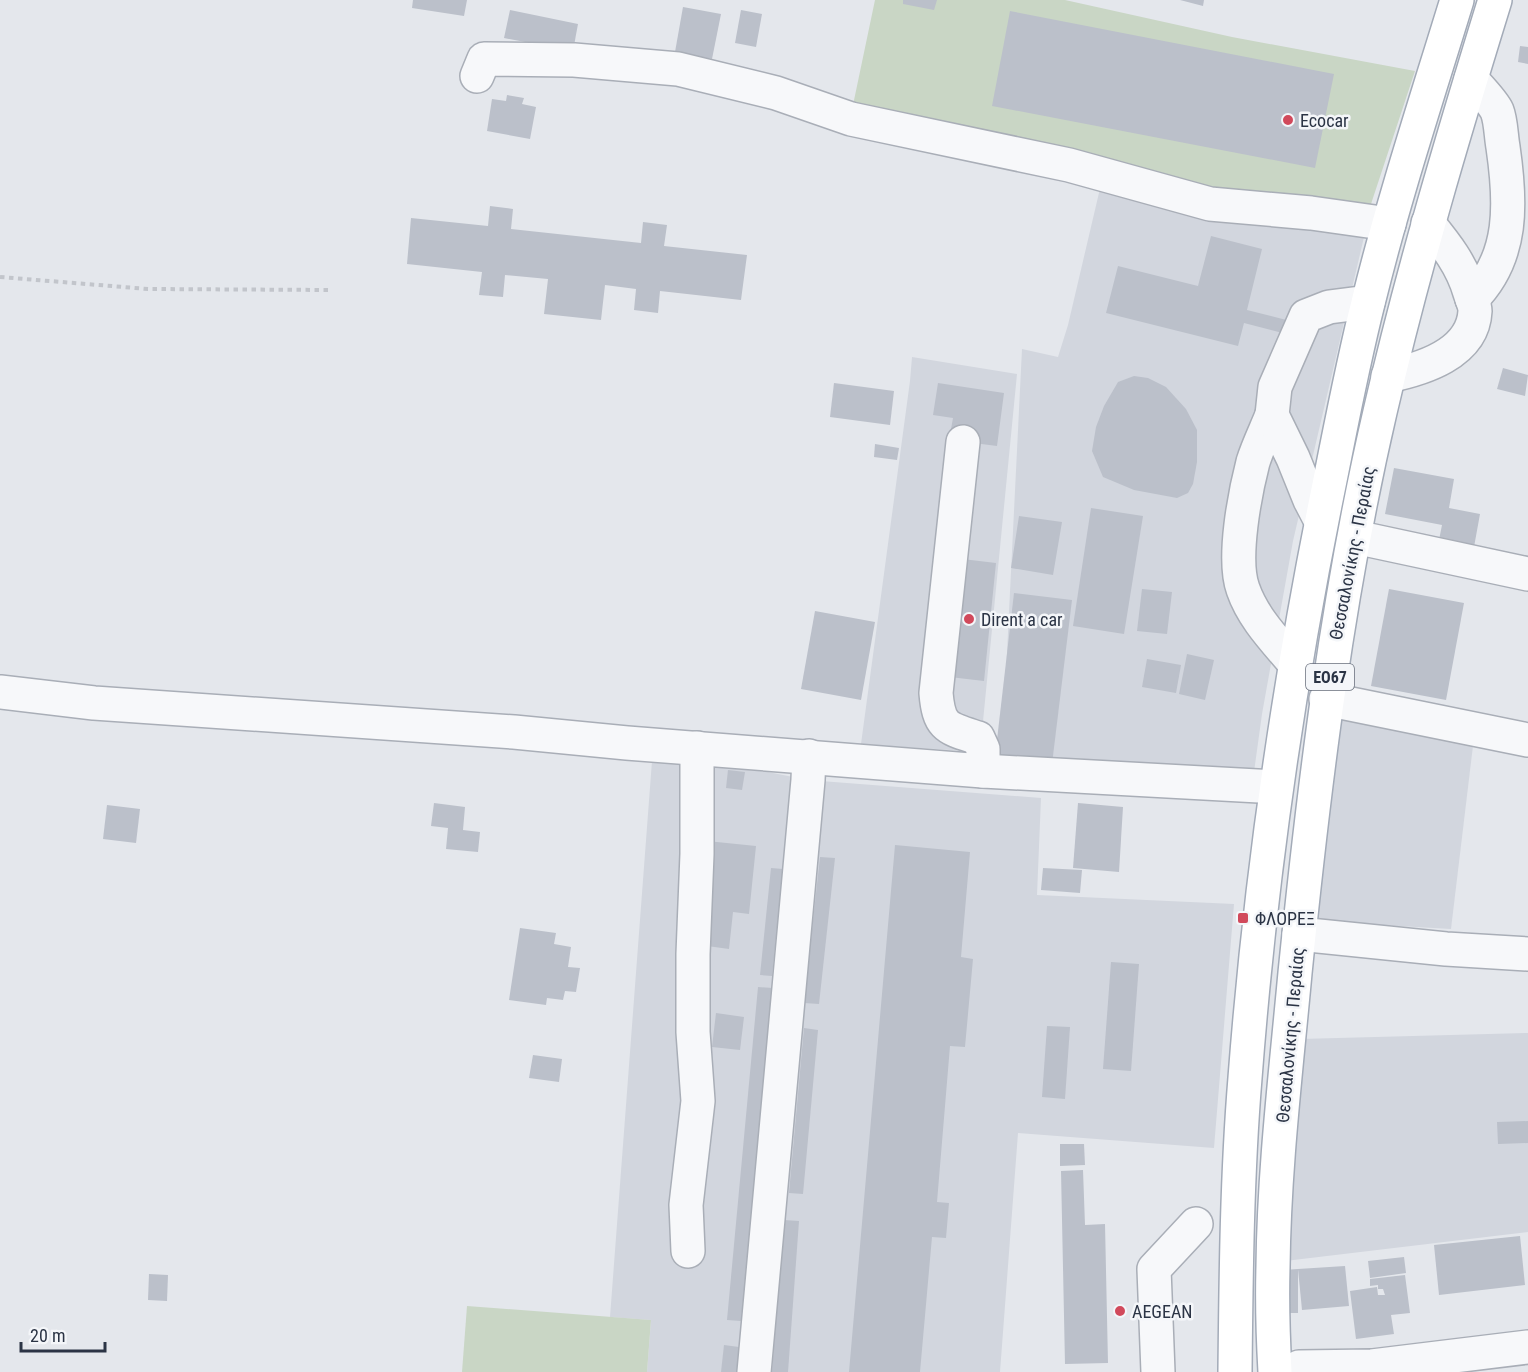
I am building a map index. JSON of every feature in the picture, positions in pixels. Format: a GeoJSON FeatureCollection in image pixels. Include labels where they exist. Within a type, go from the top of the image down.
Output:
{"type":"FeatureCollection","features":[{"type":"Feature","properties":{"kind":"main road","name":"Θεσσαλονίκης - Περαίας"},"geometry":{"type":"LineString","coordinates":[[1235,1372],[1237,1239],[1245,1077],[1276,787],[1295,664],[1322,521],[1368,302],[1456,0]]}},
{"type":"Feature","properties":{"kind":"main road","name":"Θεσσαλονίκης - Περαίας"},"geometry":{"type":"LineString","coordinates":[[1275,1372],[1273,1264],[1278,1166],[1299,934],[1326,699],[1355,537],[1388,376],[1428,223],[1495,0]]}},
{"type":"Feature","properties":{"kind":"street"},"geometry":{"type":"LineString","coordinates":[[477,76],[484,59],[574,60],[678,69],[776,93],[851,119],[1069,165],[1210,204],[1311,213],[1389,224]]}},
{"type":"Feature","properties":{"kind":"street"},"geometry":{"type":"LineString","coordinates":[[1470,79],[1497,110],[1509,202],[1506,237],[1493,272],[1472,299]]}},
{"type":"Feature","properties":{"kind":"street"},"geometry":{"type":"LineString","coordinates":[[1388,376],[1411,371],[1437,361],[1452,352],[1472,324],[1475,310],[1460,266],[1428,223]]}},
{"type":"Feature","properties":{"kind":"street"},"geometry":{"type":"LineString","coordinates":[[1295,664],[1255,616],[1243,590],[1238,569],[1245,501],[1254,461],[1272,415],[1275,387],[1306,316],[1329,307],[1368,302]]}},
{"type":"Feature","properties":{"kind":"street"},"geometry":{"type":"LineString","coordinates":[[1272,415],[1310,500],[1322,521]]}},
{"type":"Feature","properties":{"kind":"street"},"geometry":{"type":"LineString","coordinates":[[963,442],[936,693],[939,718],[948,728],[978,738],[983,749],[983,771]]}},
{"type":"Feature","properties":{"kind":"street"},"geometry":{"type":"LineString","coordinates":[[1355,537],[1528,574]]}},
{"type":"Feature","properties":{"kind":"street"},"geometry":{"type":"LineString","coordinates":[[0,692],[94,703],[514,732],[983,771],[1276,787]]}},
{"type":"Feature","properties":{"kind":"street"},"geometry":{"type":"LineString","coordinates":[[1326,699],[1528,740]]}},
{"type":"Feature","properties":{"kind":"street"},"geometry":{"type":"LineString","coordinates":[[688,1251],[686,1205],[698,1101],[693,1032],[697,748]]}},
{"type":"Feature","properties":{"kind":"street"},"geometry":{"type":"LineString","coordinates":[[754,1372],[808,780],[808,756]]}},
{"type":"Feature","properties":{"kind":"street"},"geometry":{"type":"LineString","coordinates":[[1299,934],[1446,949],[1528,954]]}},
{"type":"Feature","properties":{"kind":"street"},"geometry":{"type":"LineString","coordinates":[[1158,1372],[1154,1269],[1196,1224]]}},
{"type":"Feature","properties":{"kind":"street"},"geometry":{"type":"LineString","coordinates":[[1299,1372],[1299,1367],[1372,1366],[1528,1347]]}},
{"type":"Feature","properties":{"kind":"path"},"geometry":{"type":"LineString","coordinates":[[0,277],[148,289],[328,290]]}},
{"type":"Feature","properties":{"kind":"shaded area"},"geometry":{"type":"Polygon","coordinates":[[[1102,180],[1364,237],[1293,541],[1254,772],[1002,754],[1022,349],[1058,357],[1068,325],[1102,180]]]}},
{"type":"Feature","properties":{"kind":"shaded area"},"geometry":{"type":"Polygon","coordinates":[[[912,357],[1017,374],[980,752],[861,744],[912,357]]]}},
{"type":"Feature","properties":{"kind":"shaded area"},"geometry":{"type":"Polygon","coordinates":[[[1337,703],[1475,729],[1451,929],[1312,921],[1337,703]]]}},
{"type":"Feature","properties":{"kind":"shaded area"},"geometry":{"type":"Polygon","coordinates":[[[652,761],[768,772],[808,780],[1041,798],[1037,895],[1234,904],[1214,1148],[1018,1133],[1000,1372],[647,1372],[651,1320],[610,1317],[652,761]]]}},
{"type":"Feature","properties":{"kind":"shaded area"},"geometry":{"type":"Polygon","coordinates":[[[1528,1033],[1528,1232],[1285,1261],[1300,1039],[1528,1033]]]}},
{"type":"Feature","properties":{"kind":"green space"},"geometry":{"type":"Polygon","coordinates":[[[875,0],[1065,0],[1232,37],[1415,71],[1370,207],[1215,192],[853,105],[875,0]]]}},
{"type":"Feature","properties":{"kind":"green space"},"geometry":{"type":"Polygon","coordinates":[[[467,1306],[651,1320],[647,1372],[462,1372],[467,1306]]]}},
{"type":"Feature","properties":{"kind":"building"},"geometry":{"type":"Polygon","coordinates":[[[413,0],[467,0],[464,16],[412,8],[413,0]]]}},
{"type":"Feature","properties":{"kind":"building"},"geometry":{"type":"Polygon","coordinates":[[[903,0],[937,0],[934,10],[903,4],[903,0]]]}},
{"type":"Feature","properties":{"kind":"building"},"geometry":{"type":"Polygon","coordinates":[[[1180,0],[1204,0],[1203,6],[1180,0]]]}},
{"type":"Feature","properties":{"kind":"building"},"geometry":{"type":"Polygon","coordinates":[[[683,7],[721,14],[712,59],[675,52],[683,7]]]}},
{"type":"Feature","properties":{"kind":"building"},"geometry":{"type":"Polygon","coordinates":[[[510,10],[578,24],[573,51],[504,38],[510,10]]]}},
{"type":"Feature","properties":{"kind":"building"},"geometry":{"type":"Polygon","coordinates":[[[741,10],[762,14],[756,47],[735,43],[741,10]]]}},
{"type":"Feature","properties":{"kind":"building"},"geometry":{"type":"Polygon","coordinates":[[[1010,11],[1334,74],[1315,168],[992,106],[1010,11]]]}},
{"type":"Feature","properties":{"kind":"building"},"geometry":{"type":"Polygon","coordinates":[[[1520,46],[1528,47],[1528,64],[1518,62],[1520,46]]]}},
{"type":"Feature","properties":{"kind":"building"},"geometry":{"type":"Polygon","coordinates":[[[507,95],[524,98],[522,104],[536,107],[530,139],[487,131],[492,99],[506,101],[507,95]]]}},
{"type":"Feature","properties":{"kind":"building"},"geometry":{"type":"Polygon","coordinates":[[[490,206],[513,209],[511,229],[641,243],[643,222],[667,225],[664,246],[747,255],[741,300],[660,291],[658,313],[634,310],[636,289],[605,285],[601,320],[544,314],[548,279],[505,275],[503,297],[479,295],[482,272],[407,264],[411,218],[488,226],[490,206]]]}},
{"type":"Feature","properties":{"kind":"building"},"geometry":{"type":"Polygon","coordinates":[[[1211,236],[1262,249],[1247,310],[1298,323],[1294,336],[1244,323],[1238,346],[1106,313],[1118,266],[1198,286],[1211,236]]]}},
{"type":"Feature","properties":{"kind":"building"},"geometry":{"type":"Polygon","coordinates":[[[1503,368],[1528,375],[1525,396],[1497,389],[1503,368]]]}},
{"type":"Feature","properties":{"kind":"building"},"geometry":{"type":"Polygon","coordinates":[[[1134,376],[1148,378],[1166,387],[1186,409],[1197,430],[1197,462],[1193,484],[1188,493],[1177,498],[1134,490],[1103,477],[1092,451],[1096,427],[1104,406],[1118,382],[1134,376]]]}},
{"type":"Feature","properties":{"kind":"building"},"geometry":{"type":"Polygon","coordinates":[[[834,383],[894,391],[890,425],[830,417],[834,383]]]}},
{"type":"Feature","properties":{"kind":"building"},"geometry":{"type":"Polygon","coordinates":[[[938,383],[1004,393],[997,446],[966,442],[968,432],[951,429],[953,418],[933,415],[938,383]]]}},
{"type":"Feature","properties":{"kind":"building"},"geometry":{"type":"Polygon","coordinates":[[[875,444],[899,448],[897,460],[874,457],[875,444]]]}},
{"type":"Feature","properties":{"kind":"building"},"geometry":{"type":"Polygon","coordinates":[[[1394,468],[1454,479],[1449,508],[1480,514],[1474,547],[1439,540],[1442,525],[1385,514],[1394,468]]]}},
{"type":"Feature","properties":{"kind":"building"},"geometry":{"type":"Polygon","coordinates":[[[1091,508],[1143,516],[1124,634],[1073,626],[1091,508]]]}},
{"type":"Feature","properties":{"kind":"building"},"geometry":{"type":"Polygon","coordinates":[[[1019,516],[1062,522],[1053,575],[1011,568],[1019,516]]]}},
{"type":"Feature","properties":{"kind":"building","name":"Dirent a car"},"geometry":{"type":"Polygon","coordinates":[[[954,558],[996,563],[984,681],[941,676],[954,558]]]}},
{"type":"Feature","properties":{"kind":"building"},"geometry":{"type":"Polygon","coordinates":[[[1142,589],[1172,592],[1167,634],[1137,631],[1142,589]]]}},
{"type":"Feature","properties":{"kind":"building"},"geometry":{"type":"Polygon","coordinates":[[[1389,589],[1464,603],[1446,700],[1371,686],[1389,589]]]}},
{"type":"Feature","properties":{"kind":"building"},"geometry":{"type":"Polygon","coordinates":[[[1014,593],[1072,600],[1052,764],[995,757],[1014,593]]]}},
{"type":"Feature","properties":{"kind":"building"},"geometry":{"type":"Polygon","coordinates":[[[815,611],[875,622],[861,700],[801,689],[815,611]]]}},
{"type":"Feature","properties":{"kind":"building"},"geometry":{"type":"Polygon","coordinates":[[[1187,654],[1214,660],[1205,700],[1179,694],[1187,654]]]}},
{"type":"Feature","properties":{"kind":"building"},"geometry":{"type":"Polygon","coordinates":[[[1147,659],[1181,665],[1176,693],[1142,687],[1147,659]]]}},
{"type":"Feature","properties":{"kind":"building"},"geometry":{"type":"Polygon","coordinates":[[[728,770],[745,772],[742,790],[726,788],[728,770]]]}},
{"type":"Feature","properties":{"kind":"building"},"geometry":{"type":"Polygon","coordinates":[[[434,803],[465,807],[463,830],[480,832],[478,852],[446,849],[448,828],[431,826],[434,803]]]}},
{"type":"Feature","properties":{"kind":"building"},"geometry":{"type":"Polygon","coordinates":[[[1078,803],[1123,807],[1119,872],[1073,868],[1078,803]]]}},
{"type":"Feature","properties":{"kind":"building"},"geometry":{"type":"Polygon","coordinates":[[[107,805],[140,809],[136,843],[103,839],[107,805]]]}},
{"type":"Feature","properties":{"kind":"building"},"geometry":{"type":"Polygon","coordinates":[[[707,841],[756,846],[749,914],[733,912],[729,949],[700,945],[707,841]]]}},
{"type":"Feature","properties":{"kind":"building"},"geometry":{"type":"Polygon","coordinates":[[[895,845],[970,852],[961,957],[973,959],[965,1047],[950,1046],[937,1202],[949,1203],[946,1238],[932,1237],[920,1372],[849,1372],[895,845]]]}},
{"type":"Feature","properties":{"kind":"building"},"geometry":{"type":"Polygon","coordinates":[[[820,857],[835,858],[819,1004],[804,1003],[820,857]]]}},
{"type":"Feature","properties":{"kind":"building"},"geometry":{"type":"Polygon","coordinates":[[[771,868],[783,869],[772,976],[760,975],[771,868]]]}},
{"type":"Feature","properties":{"kind":"building"},"geometry":{"type":"Polygon","coordinates":[[[1043,868],[1082,870],[1080,893],[1041,890],[1043,868]]]}},
{"type":"Feature","properties":{"kind":"building"},"geometry":{"type":"Polygon","coordinates":[[[520,928],[556,933],[554,944],[571,947],[568,967],[580,968],[576,992],[565,991],[563,1000],[547,998],[546,1005],[509,1000],[520,928]]]}},
{"type":"Feature","properties":{"kind":"building"},"geometry":{"type":"Polygon","coordinates":[[[1111,962],[1139,964],[1131,1071],[1103,1069],[1111,962]]]}},
{"type":"Feature","properties":{"kind":"building"},"geometry":{"type":"Polygon","coordinates":[[[758,987],[773,988],[741,1321],[727,1320],[758,987]]]}},
{"type":"Feature","properties":{"kind":"building"},"geometry":{"type":"Polygon","coordinates":[[[716,1013],[744,1017],[740,1050],[712,1047],[716,1013]]]}},
{"type":"Feature","properties":{"kind":"building"},"geometry":{"type":"Polygon","coordinates":[[[1047,1026],[1070,1027],[1065,1099],[1042,1097],[1047,1026]]]}},
{"type":"Feature","properties":{"kind":"building"},"geometry":{"type":"Polygon","coordinates":[[[804,1028],[818,1030],[803,1194],[789,1193],[804,1028]]]}},
{"type":"Feature","properties":{"kind":"building"},"geometry":{"type":"Polygon","coordinates":[[[533,1055],[562,1059],[559,1082],[529,1078],[533,1055]]]}},
{"type":"Feature","properties":{"kind":"building"},"geometry":{"type":"Polygon","coordinates":[[[1528,1121],[1528,1143],[1498,1144],[1497,1122],[1528,1121]]]}},
{"type":"Feature","properties":{"kind":"building"},"geometry":{"type":"Polygon","coordinates":[[[1060,1144],[1084,1144],[1085,1165],[1060,1166],[1060,1144]]]}},
{"type":"Feature","properties":{"kind":"building"},"geometry":{"type":"Polygon","coordinates":[[[1083,1170],[1085,1225],[1105,1224],[1108,1363],[1065,1364],[1061,1171],[1083,1170]]]}},
{"type":"Feature","properties":{"kind":"building"},"geometry":{"type":"Polygon","coordinates":[[[784,1220],[799,1221],[788,1372],[772,1372],[784,1220]]]}},
{"type":"Feature","properties":{"kind":"building"},"geometry":{"type":"Polygon","coordinates":[[[1520,1236],[1525,1285],[1439,1295],[1434,1245],[1520,1236]]]}},
{"type":"Feature","properties":{"kind":"building"},"geometry":{"type":"Polygon","coordinates":[[[1404,1257],[1406,1273],[1370,1278],[1368,1261],[1404,1257]]]}},
{"type":"Feature","properties":{"kind":"building"},"geometry":{"type":"Polygon","coordinates":[[[1345,1266],[1349,1306],[1302,1310],[1298,1269],[1345,1266]]]}},
{"type":"Feature","properties":{"kind":"building"},"geometry":{"type":"Polygon","coordinates":[[[1298,1269],[1298,1313],[1283,1313],[1283,1270],[1298,1269]]]}},
{"type":"Feature","properties":{"kind":"building"},"geometry":{"type":"Polygon","coordinates":[[[149,1274],[168,1275],[167,1301],[148,1300],[149,1274]]]}},
{"type":"Feature","properties":{"kind":"building"},"geometry":{"type":"Polygon","coordinates":[[[1405,1275],[1410,1313],[1391,1315],[1394,1334],[1356,1339],[1350,1291],[1377,1287],[1378,1295],[1385,1295],[1383,1289],[1378,1289],[1378,1285],[1370,1286],[1370,1279],[1405,1275]]]}},
{"type":"Feature","properties":{"kind":"building"},"geometry":{"type":"Polygon","coordinates":[[[724,1345],[739,1347],[737,1372],[721,1372],[724,1345]]]}},
{"type":"Feature","properties":{"kind":"place","name":"Ecocar"},"geometry":{"type":"Point","coordinates":[1288,120]}},
{"type":"Feature","properties":{"kind":"place","name":"Dirent a car"},"geometry":{"type":"Point","coordinates":[969,619]}},
{"type":"Feature","properties":{"kind":"place","name":"ΦΛΟΡΕΞ"},"geometry":{"type":"Point","coordinates":[1243,918]}},
{"type":"Feature","properties":{"kind":"place","name":"AEGEAN"},"geometry":{"type":"Point","coordinates":[1120,1311]}}]}
